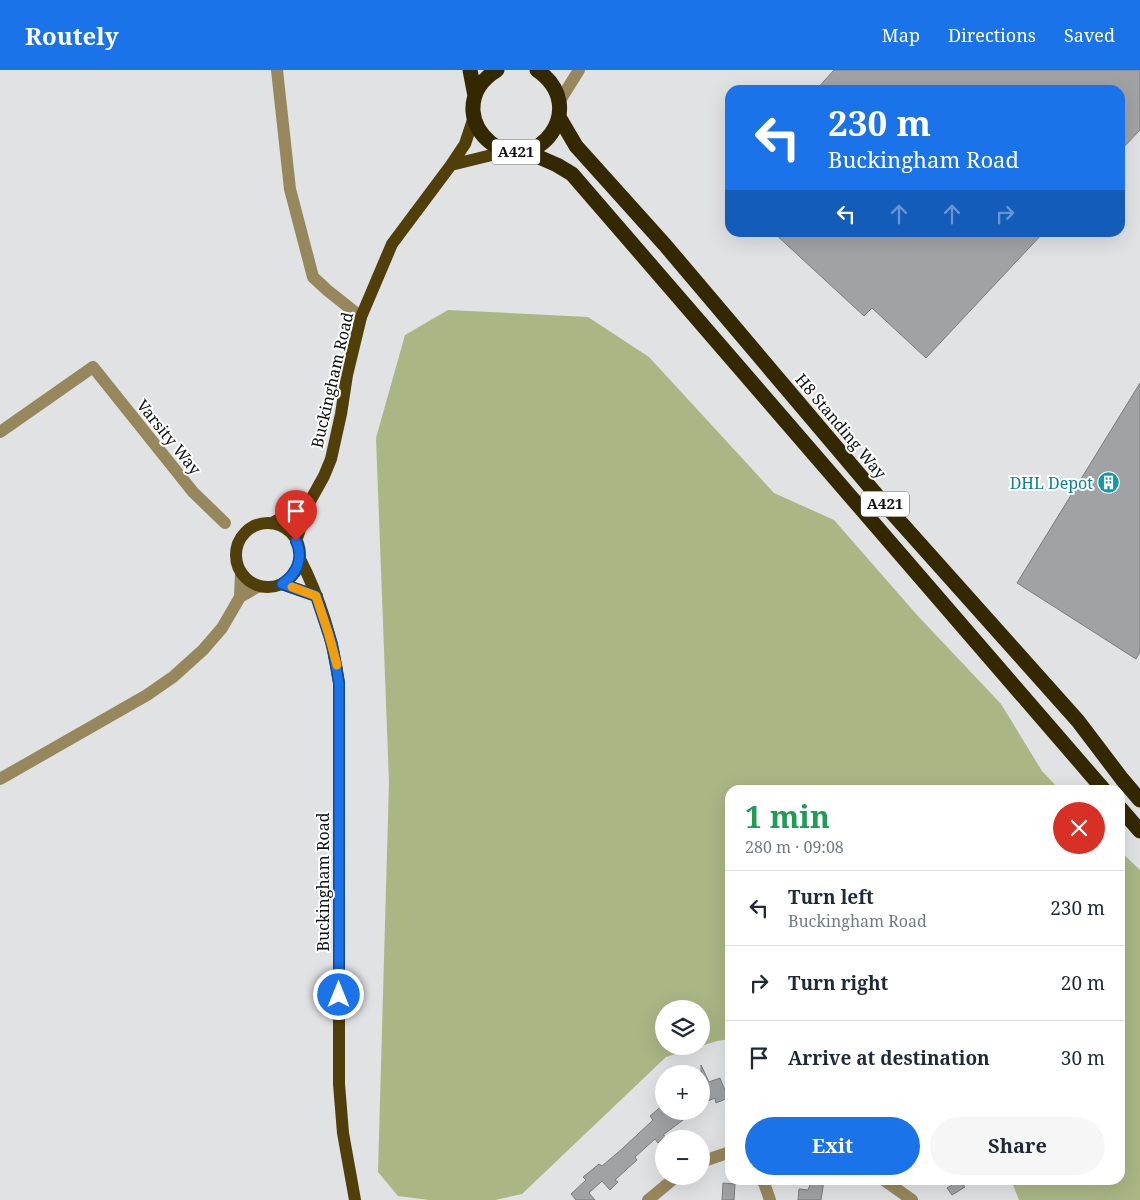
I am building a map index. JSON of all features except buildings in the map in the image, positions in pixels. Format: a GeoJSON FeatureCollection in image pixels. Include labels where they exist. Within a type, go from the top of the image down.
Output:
{"type":"FeatureCollection","features":[{"type":"Feature","properties":{"kind":"highway"},"geometry":{"type":"LineString","coordinates":[[470,70],[475,96]]}},
{"type":"Feature","properties":{"kind":"highway"},"geometry":{"type":"LineString","coordinates":[[474,117],[473,106],[480,84],[497,70]]}},
{"type":"Feature","properties":{"kind":"highway","name":"A421"},"geometry":{"type":"LineString","coordinates":[[474,117],[478,129],[486,139],[496,147],[508,151],[524,151],[536,147],[547,140],[555,129],[559,110],[556,89],[548,78],[538,70]]}},
{"type":"Feature","properties":{"kind":"highway","name":"H8 Standing Way"},"geometry":{"type":"LineString","coordinates":[[559,110],[576,146],[630,206],[886,506],[1078,721],[1140,800]]}},
{"type":"Feature","properties":{"kind":"highway","name":"A421"},"geometry":{"type":"LineString","coordinates":[[524,151],[557,165],[572,174],[1100,785]]}},
{"type":"Feature","properties":{"kind":"highway"},"geometry":{"type":"LineString","coordinates":[[1125,814],[1139,830]]}},
{"type":"Feature","properties":{"kind":"main road","name":"Buckingham Road"},"geometry":{"type":"LineString","coordinates":[[296,541],[310,503],[324,476],[333,452],[342,414],[347,375],[362,316],[392,244],[451,165],[464,144],[474,117]]}},
{"type":"Feature","properties":{"kind":"main road"},"geometry":{"type":"LineString","coordinates":[[451,165],[508,151]]}},
{"type":"Feature","properties":{"kind":"main road"},"geometry":{"type":"LineString","coordinates":[[272,523],[310,503]]}},
{"type":"Feature","properties":{"kind":"main road"},"geometry":{"type":"LineString","coordinates":[[260,523],[272,523],[283,526],[290,531],[300,552],[300,559],[294,574],[282,584],[260,586],[246,579],[241,573],[236,558],[236,550],[241,536],[253,526],[260,523]]}},
{"type":"Feature","properties":{"kind":"main road","name":"Buckingham Road"},"geometry":{"type":"LineString","coordinates":[[300,559],[316,596],[332,644],[339,683],[339,1084],[343,1133],[355,1200]]}},
{"type":"Feature","properties":{"kind":"main road"},"geometry":{"type":"LineString","coordinates":[[282,584],[316,596]]}},
{"type":"Feature","properties":{"kind":"street"},"geometry":{"type":"LineString","coordinates":[[277,70],[290,189],[313,277],[362,316]]}},
{"type":"Feature","properties":{"kind":"street"},"geometry":{"type":"LineString","coordinates":[[559,110],[578,70]]}},
{"type":"Feature","properties":{"kind":"street","name":"Varsity Way"},"geometry":{"type":"LineString","coordinates":[[0,432],[92,367],[193,492],[225,523]]}},
{"type":"Feature","properties":{"kind":"street"},"geometry":{"type":"LineString","coordinates":[[0,779],[147,695],[172,677],[203,650],[222,628],[240,597],[241,573]]}},
{"type":"Feature","properties":{"kind":"street"},"geometry":{"type":"LineString","coordinates":[[240,597],[260,586]]}},
{"type":"Feature","properties":{"kind":"street"},"geometry":{"type":"LineString","coordinates":[[710,1159],[725,1154]]}},
{"type":"Feature","properties":{"kind":"street"},"geometry":{"type":"LineString","coordinates":[[648,1200],[666,1185]]}},
{"type":"Feature","properties":{"kind":"street"},"geometry":{"type":"LineString","coordinates":[[765,1185],[770,1200]]}},
{"type":"Feature","properties":{"kind":"street"},"geometry":{"type":"LineString","coordinates":[[891,1185],[912,1200]]}},
{"type":"Feature","properties":{"kind":"green space"},"geometry":{"type":"Polygon","coordinates":[[[448,310],[588,317],[649,357],[774,493],[834,520],[917,615],[1001,704],[1042,771],[1055,785],[725,785],[725,1040],[710,1043],[710,1000],[655,1000],[655,1055],[672,1055],[655,1065],[655,1067],[522,1194],[495,1200],[429,1200],[398,1196],[378,1172],[389,782],[376,438],[405,335],[448,310]]]}},
{"type":"Feature","properties":{"kind":"green space"},"geometry":{"type":"Polygon","coordinates":[[[1125,856],[1140,870],[1140,1200],[1019,1200],[1013,1185],[1125,1185],[1125,856]]]}},
{"type":"Feature","properties":{"kind":"slow traffic"},"geometry":{"type":"LineString","coordinates":[[292,587],[316,596],[325,619],[337,665]]}},
{"type":"Feature","properties":{"kind":"place","name":"DHL Depot"},"geometry":{"type":"Point","coordinates":[1109,483]}},
{"type":"Feature","properties":{"kind":"route"},"geometry":{"type":"LineString","coordinates":[[296,541],[300,552],[298,567],[289,580],[282,584],[316,596],[332,644],[339,683],[339,995]]}}]}
